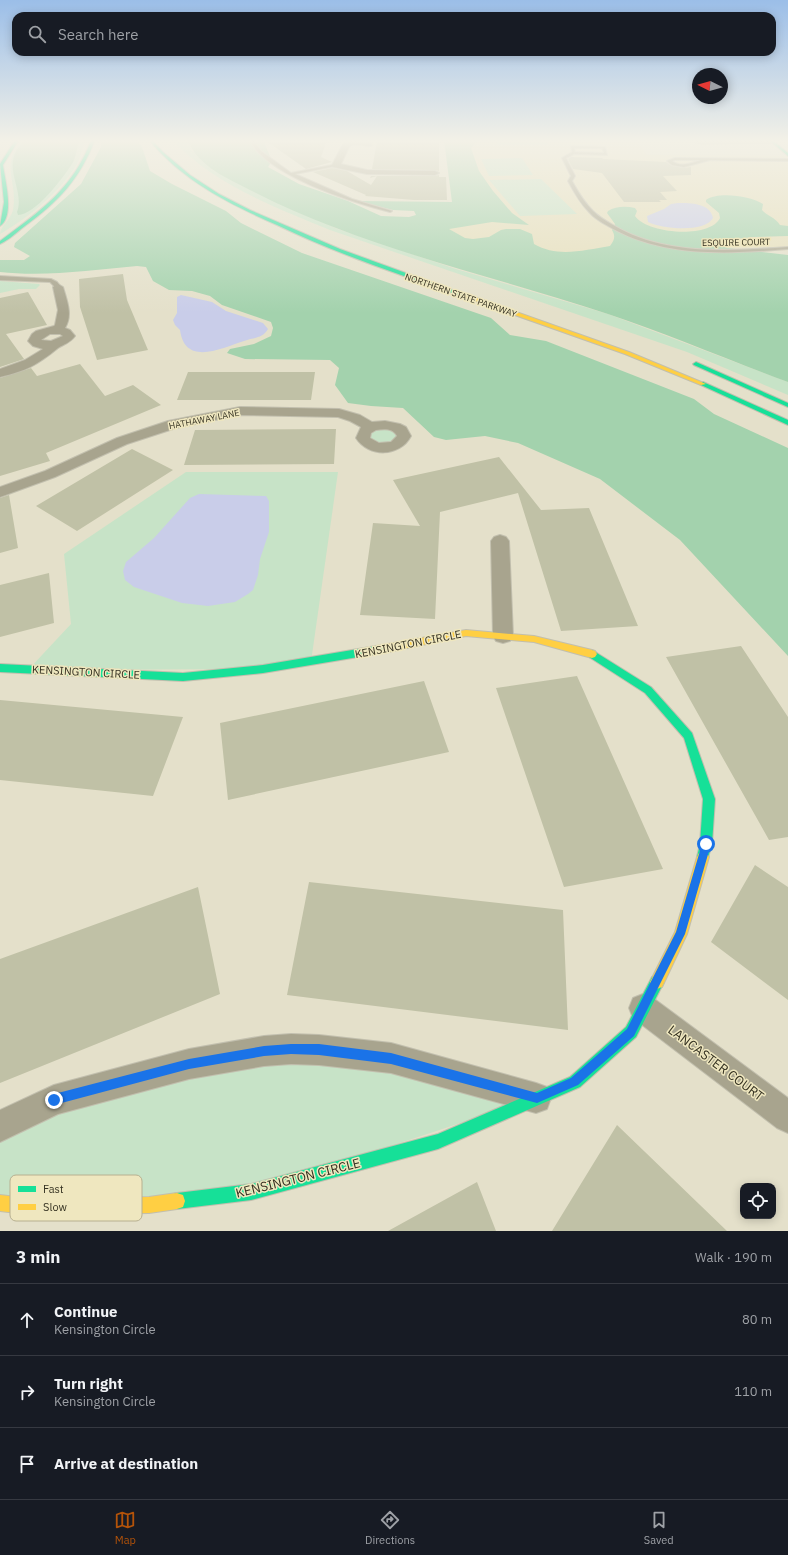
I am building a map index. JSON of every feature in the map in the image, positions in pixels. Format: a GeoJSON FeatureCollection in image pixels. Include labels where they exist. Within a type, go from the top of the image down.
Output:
{"type":"FeatureCollection","features":[{"type":"Feature","properties":{"kind":"main road"},"geometry":{"type":"LineString","coordinates":[[0,226],[7,206],[6,197]]}},
{"type":"Feature","properties":{"kind":"main road"},"geometry":{"type":"LineString","coordinates":[[0,243],[42,211],[56,197]]}},
{"type":"Feature","properties":{"kind":"main road","name":"NORTHERN STATE PARKWAY"},"geometry":{"type":"LineString","coordinates":[[225,197],[287,229],[358,258],[666,368],[730,395],[788,423]]}},
{"type":"Feature","properties":{"kind":"main road"},"geometry":{"type":"LineString","coordinates":[[686,361],[728,377],[788,405]]}},
{"type":"Feature","properties":{"kind":"main road","name":"KENSINGTON CIRCLE"},"geometry":{"type":"LineString","coordinates":[[0,668],[183,676],[263,669],[363,653],[466,633],[534,639],[593,654],[648,690],[688,736],[709,799],[706,844],[680,934],[631,1032],[575,1082],[438,1141],[251,1192],[142,1205]]}},
{"type":"Feature","properties":{"kind":"main road","name":"KENSINGTON CIRCLE"},"geometry":{"type":"LineString","coordinates":[[0,1203],[10,1204]]}},
{"type":"Feature","properties":{"kind":"street"},"geometry":{"type":"LineString","coordinates":[[57,330],[65,317],[58,287]]}},
{"type":"Feature","properties":{"kind":"street"},"geometry":{"type":"LineString","coordinates":[[57,330],[66,332],[69,336],[64,341],[55,344],[39,344],[36,343],[34,339],[45,332],[57,330]]}},
{"type":"Feature","properties":{"kind":"street"},"geometry":{"type":"LineString","coordinates":[[0,373],[18,369],[44,356],[55,344]]}},
{"type":"Feature","properties":{"kind":"street","name":"HATHAWAY LANE"},"geometry":{"type":"LineString","coordinates":[[0,492],[50,474],[136,436],[173,424],[240,411],[339,413],[355,418],[370,427]]}},
{"type":"Feature","properties":{"kind":"street"},"geometry":{"type":"LineString","coordinates":[[500,541],[503,636]]}},
{"type":"Feature","properties":{"kind":"street","name":"LANCASTER COURT"},"geometry":{"type":"LineString","coordinates":[[643,1008],[788,1117]]}},
{"type":"Feature","properties":{"kind":"street"},"geometry":{"type":"LineString","coordinates":[[0,1126],[54,1100],[189,1064],[264,1051],[291,1049],[319,1050],[391,1058],[537,1098]]}},
{"type":"Feature","properties":{"kind":"lane"},"geometry":{"type":"LineString","coordinates":[[345,197],[390,211]]}},
{"type":"Feature","properties":{"kind":"lane","name":"ESQUIRE COURT"},"geometry":{"type":"LineString","coordinates":[[579,197],[599,219],[614,228],[655,244],[691,250],[723,252],[788,248]]}},
{"type":"Feature","properties":{"kind":"lane"},"geometry":{"type":"LineString","coordinates":[[0,278],[51,281],[58,287]]}},
{"type":"Feature","properties":{"kind":"shaded area"},"geometry":{"type":"Polygon","coordinates":[[[462,197],[788,197],[788,250],[758,252],[575,255],[502,252],[433,231],[469,221],[462,197]]]}},
{"type":"Feature","properties":{"kind":"green space"},"geometry":{"type":"Polygon","coordinates":[[[14,197],[50,197],[11,228],[0,234],[13,210],[14,197]]]}},
{"type":"Feature","properties":{"kind":"green space"},"geometry":{"type":"Polygon","coordinates":[[[45,197],[33,209],[18,215],[19,198],[45,197]]]}},
{"type":"Feature","properties":{"kind":"green space"},"geometry":{"type":"Polygon","coordinates":[[[66,197],[199,197],[226,211],[241,223],[302,253],[491,318],[510,335],[546,341],[694,399],[714,414],[788,448],[788,656],[680,540],[600,479],[518,443],[485,436],[446,440],[434,437],[403,408],[348,403],[335,385],[339,368],[330,360],[245,359],[227,353],[230,349],[254,344],[271,336],[273,328],[271,322],[222,305],[210,296],[192,291],[169,290],[153,281],[146,267],[137,266],[34,274],[0,272],[0,260],[24,260],[30,256],[14,247],[15,243],[66,197]]]}},
{"type":"Feature","properties":{"kind":"green space"},"geometry":{"type":"Polygon","coordinates":[[[255,197],[278,197],[335,228],[456,269],[608,314],[788,382],[788,395],[687,352],[330,230],[255,197]]]}},
{"type":"Feature","properties":{"kind":"green space"},"geometry":{"type":"Polygon","coordinates":[[[266,197],[338,197],[381,216],[409,217],[416,215],[414,211],[393,210],[357,201],[452,202],[451,197],[499,197],[512,213],[529,225],[492,222],[449,229],[465,238],[473,239],[489,237],[501,230],[520,229],[532,234],[534,244],[552,251],[571,252],[610,246],[614,238],[612,230],[615,224],[607,213],[614,208],[635,208],[637,211],[635,216],[642,222],[652,227],[678,232],[704,229],[714,225],[720,218],[719,213],[706,202],[706,200],[710,197],[745,197],[758,201],[763,204],[762,210],[764,212],[776,220],[780,225],[788,226],[788,236],[753,237],[716,241],[716,243],[727,248],[788,255],[788,382],[608,314],[426,259],[336,228],[266,197]]]}},
{"type":"Feature","properties":{"kind":"green space"},"geometry":{"type":"Polygon","coordinates":[[[504,197],[560,197],[577,214],[520,216],[504,197]]]}},
{"type":"Feature","properties":{"kind":"green space"},"geometry":{"type":"Polygon","coordinates":[[[0,281],[40,285],[36,289],[19,289],[0,293],[0,281]]]}},
{"type":"Feature","properties":{"kind":"green space"},"geometry":{"type":"Polygon","coordinates":[[[382,425],[404,436],[381,448],[363,434],[382,425]]]}},
{"type":"Feature","properties":{"kind":"green space"},"geometry":{"type":"Polygon","coordinates":[[[186,472],[338,472],[311,662],[263,669],[28,670],[71,624],[64,554],[186,472]]]}},
{"type":"Feature","properties":{"kind":"green space"},"geometry":{"type":"Polygon","coordinates":[[[291,1049],[537,1098],[251,1192],[142,1197],[142,1175],[10,1175],[10,1203],[0,1203],[0,1126],[291,1049]]]}},
{"type":"Feature","properties":{"kind":"water"},"geometry":{"type":"Polygon","coordinates":[[[671,204],[694,204],[704,207],[708,209],[713,218],[708,223],[693,228],[673,228],[648,222],[647,216],[664,209],[671,204]]]}},
{"type":"Feature","properties":{"kind":"water"},"geometry":{"type":"Polygon","coordinates":[[[181,295],[212,302],[226,311],[263,323],[268,329],[263,335],[248,340],[215,350],[197,352],[189,348],[183,341],[180,330],[175,325],[173,320],[177,313],[177,297],[181,295]]]}},
{"type":"Feature","properties":{"kind":"water"},"geometry":{"type":"Polygon","coordinates":[[[199,494],[266,496],[269,501],[269,532],[260,559],[258,575],[253,590],[235,602],[208,606],[182,603],[134,587],[125,580],[123,571],[126,562],[154,538],[190,498],[199,494]]]}},
{"type":"Feature","properties":{"kind":"building"},"geometry":{"type":"Polygon","coordinates":[[[383,197],[447,197],[447,200],[414,200],[383,197]]]}},
{"type":"Feature","properties":{"kind":"building"},"geometry":{"type":"Polygon","coordinates":[[[621,197],[665,197],[667,200],[659,200],[661,202],[624,202],[621,197]]]}},
{"type":"Feature","properties":{"kind":"building"},"geometry":{"type":"Polygon","coordinates":[[[123,274],[127,300],[148,350],[97,360],[80,307],[79,279],[123,274]]]}},
{"type":"Feature","properties":{"kind":"building"},"geometry":{"type":"Polygon","coordinates":[[[28,292],[47,325],[6,334],[24,359],[0,367],[0,298],[28,292]]]}},
{"type":"Feature","properties":{"kind":"building"},"geometry":{"type":"Polygon","coordinates":[[[80,364],[105,396],[133,385],[161,405],[46,453],[50,461],[0,476],[0,378],[31,368],[37,376],[80,364]]]}},
{"type":"Feature","properties":{"kind":"building"},"geometry":{"type":"Polygon","coordinates":[[[188,372],[315,372],[311,400],[177,400],[188,372]]]}},
{"type":"Feature","properties":{"kind":"building"},"geometry":{"type":"Polygon","coordinates":[[[336,429],[334,464],[184,465],[195,430],[336,429]]]}},
{"type":"Feature","properties":{"kind":"building"},"geometry":{"type":"Polygon","coordinates":[[[132,449],[173,470],[77,531],[36,506],[132,449]]]}},
{"type":"Feature","properties":{"kind":"building"},"geometry":{"type":"Polygon","coordinates":[[[499,457],[541,510],[589,508],[638,626],[561,631],[518,493],[440,512],[435,619],[360,615],[373,523],[420,526],[393,480],[499,457]]]}},
{"type":"Feature","properties":{"kind":"building"},"geometry":{"type":"Polygon","coordinates":[[[9,495],[18,548],[0,553],[0,498],[9,495]]]}},
{"type":"Feature","properties":{"kind":"building"},"geometry":{"type":"Polygon","coordinates":[[[49,573],[54,623],[0,637],[0,585],[49,573]]]}},
{"type":"Feature","properties":{"kind":"building"},"geometry":{"type":"Polygon","coordinates":[[[741,646],[788,717],[788,837],[769,840],[666,657],[741,646]]]}},
{"type":"Feature","properties":{"kind":"building"},"geometry":{"type":"Polygon","coordinates":[[[577,676],[663,869],[564,887],[496,688],[577,676]]]}},
{"type":"Feature","properties":{"kind":"building"},"geometry":{"type":"Polygon","coordinates":[[[424,681],[449,752],[228,800],[220,723],[424,681]]]}},
{"type":"Feature","properties":{"kind":"building"},"geometry":{"type":"Polygon","coordinates":[[[0,700],[183,717],[153,796],[0,780],[0,700]]]}},
{"type":"Feature","properties":{"kind":"building"},"geometry":{"type":"Polygon","coordinates":[[[755,865],[788,887],[788,1000],[711,942],[755,865]]]}},
{"type":"Feature","properties":{"kind":"building"},"geometry":{"type":"Polygon","coordinates":[[[309,882],[563,910],[568,1030],[287,995],[309,882]]]}},
{"type":"Feature","properties":{"kind":"building"},"geometry":{"type":"Polygon","coordinates":[[[198,887],[220,994],[0,1083],[0,959],[198,887]]]}},
{"type":"Feature","properties":{"kind":"building"},"geometry":{"type":"Polygon","coordinates":[[[617,1125],[727,1231],[552,1231],[617,1125]]]}},
{"type":"Feature","properties":{"kind":"building"},"geometry":{"type":"Polygon","coordinates":[[[477,1182],[496,1231],[388,1231],[477,1182]]]}},
{"type":"Feature","properties":{"kind":"traffic: fast"},"geometry":{"type":"LineString","coordinates":[[0,225],[5,210],[6,197]]}},
{"type":"Feature","properties":{"kind":"traffic: fast"},"geometry":{"type":"LineString","coordinates":[[0,243],[57,197]]}},
{"type":"Feature","properties":{"kind":"traffic: fast"},"geometry":{"type":"LineString","coordinates":[[223,197],[249,211],[339,250],[466,296]]}},
{"type":"Feature","properties":{"kind":"traffic: fast"},"geometry":{"type":"LineString","coordinates":[[696,364],[788,405]]}},
{"type":"Feature","properties":{"kind":"traffic: fast"},"geometry":{"type":"LineString","coordinates":[[703,384],[788,423]]}},
{"type":"Feature","properties":{"kind":"traffic: fast"},"geometry":{"type":"LineString","coordinates":[[0,668],[183,677],[263,669],[388,648]]}},
{"type":"Feature","properties":{"kind":"traffic: fast"},"geometry":{"type":"LineString","coordinates":[[592,654],[648,690],[688,736],[709,799],[706,844],[703,857]]}},
{"type":"Feature","properties":{"kind":"traffic: fast"},"geometry":{"type":"LineString","coordinates":[[177,1201],[251,1192],[438,1141],[575,1082],[631,1032],[657,982]]}},
{"type":"Feature","properties":{"kind":"traffic: slow"},"geometry":{"type":"LineString","coordinates":[[466,296],[627,353],[703,384]]}},
{"type":"Feature","properties":{"kind":"traffic: slow"},"geometry":{"type":"LineString","coordinates":[[388,648],[466,633],[534,639],[592,654]]}},
{"type":"Feature","properties":{"kind":"traffic: slow"},"geometry":{"type":"LineString","coordinates":[[657,982],[681,934],[703,857]]}},
{"type":"Feature","properties":{"kind":"traffic: slow"},"geometry":{"type":"LineString","coordinates":[[142,1205],[177,1201]]}},
{"type":"Feature","properties":{"kind":"traffic: slow"},"geometry":{"type":"LineString","coordinates":[[0,1203],[10,1204]]}},
{"type":"Feature","properties":{"kind":"route"},"geometry":{"type":"LineString","coordinates":[[54,1100],[189,1064],[264,1051],[291,1049],[319,1050],[391,1058],[537,1098],[575,1082],[631,1032],[680,934],[706,844]]}}]}
